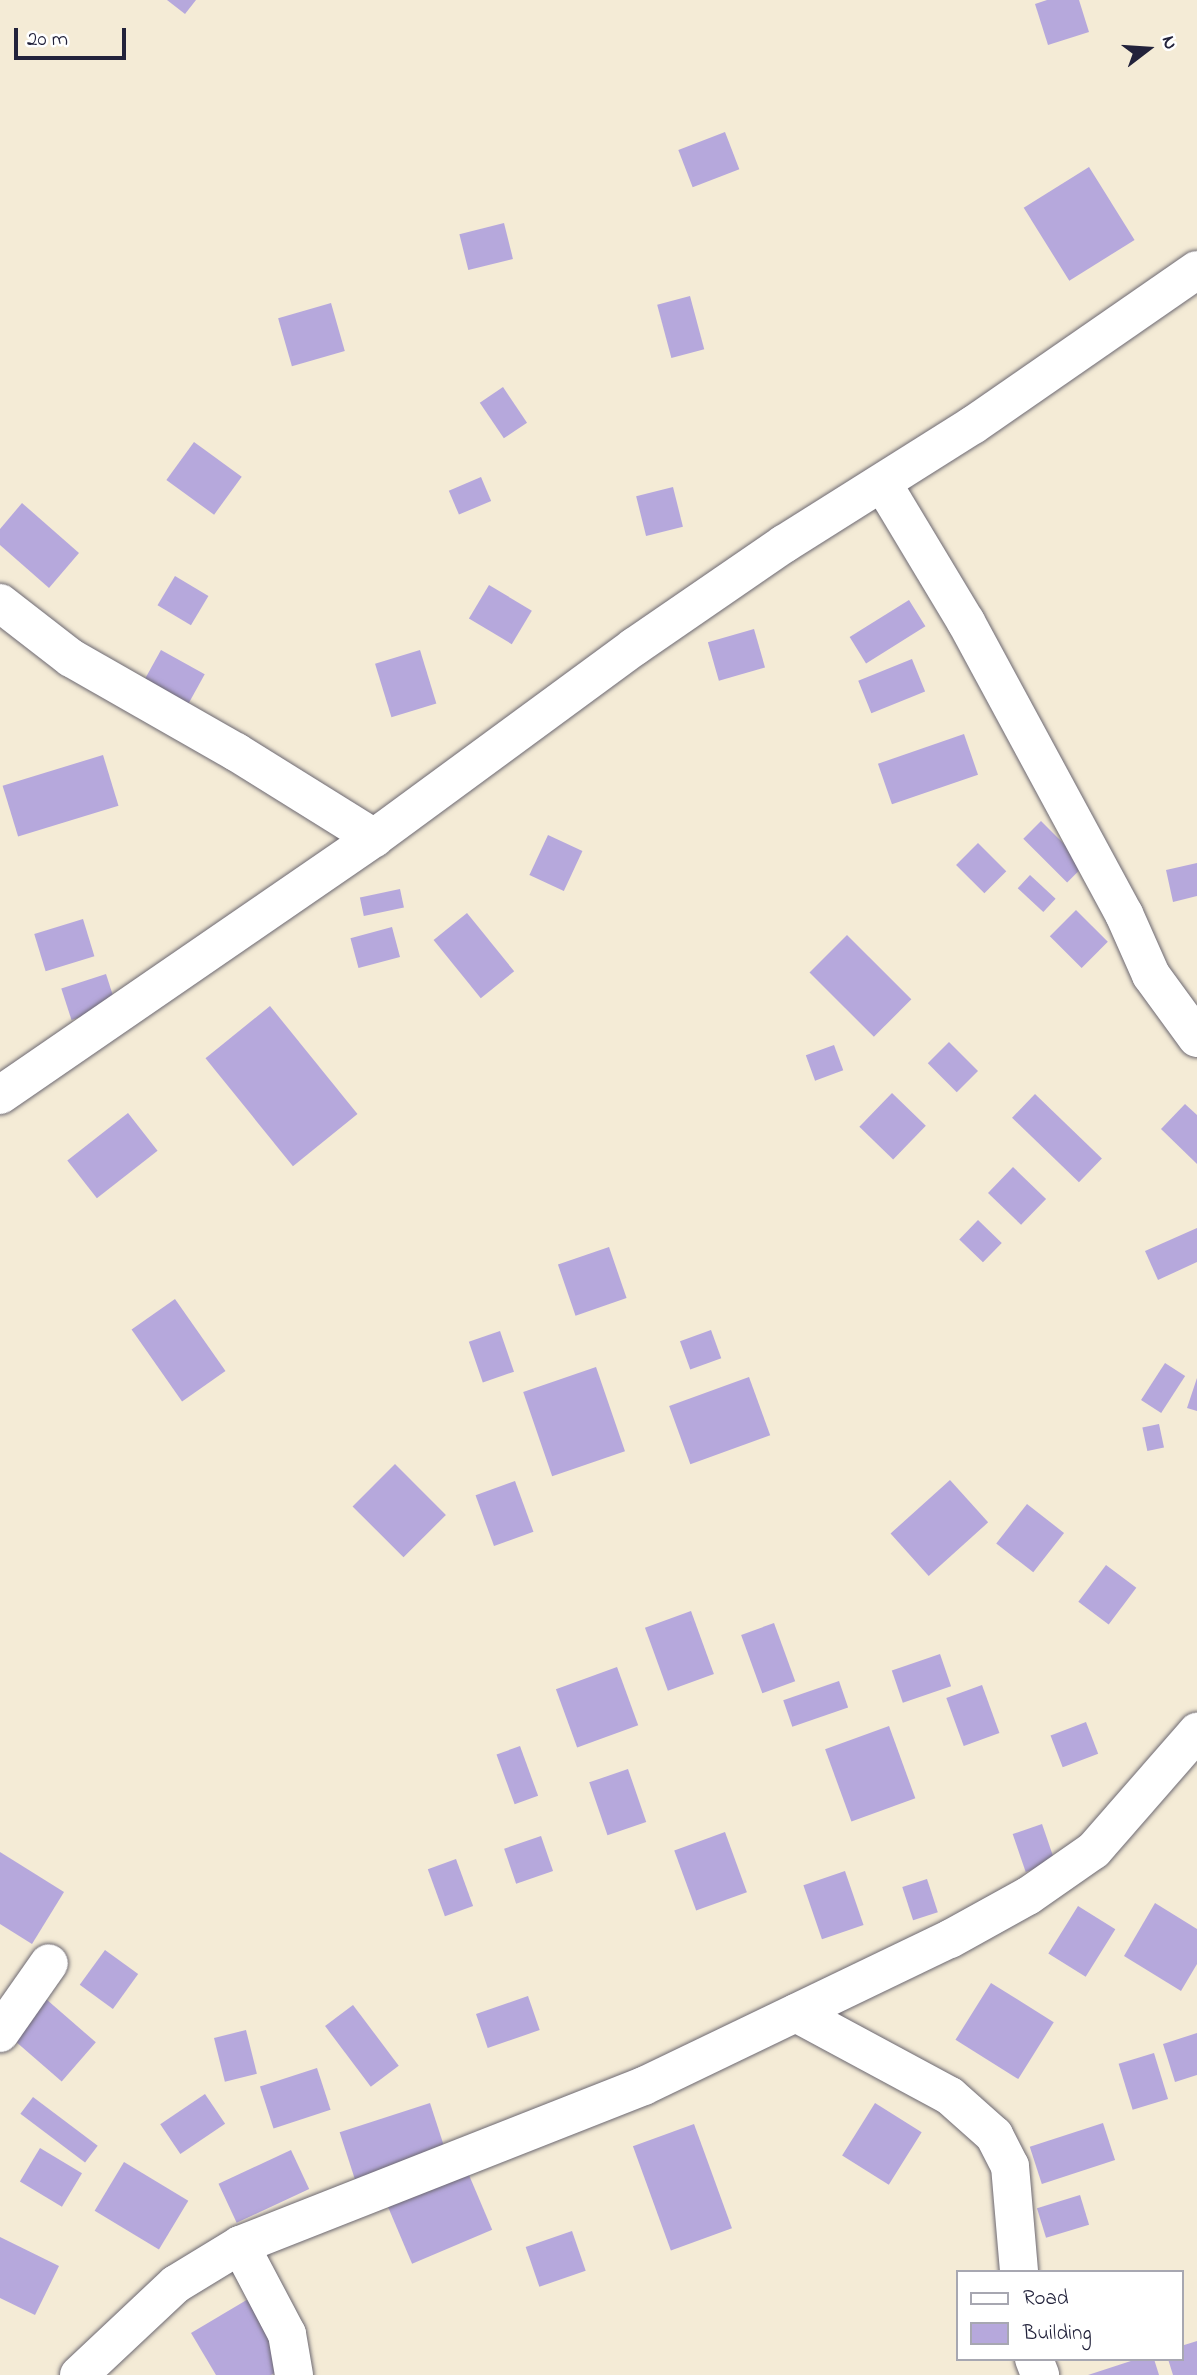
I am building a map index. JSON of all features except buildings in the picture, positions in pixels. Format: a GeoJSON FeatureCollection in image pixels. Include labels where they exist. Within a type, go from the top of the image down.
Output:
{"type":"FeatureCollection","features":[{"type":"Feature","properties":{"kind":"street"},"geometry":{"type":"LineString","coordinates":[[0,1095],[374,838],[634,648],[784,544],[883,484],[1197,270]]}},
{"type":"Feature","properties":{"kind":"street"},"geometry":{"type":"LineString","coordinates":[[883,484],[965,621],[1124,914],[1151,975],[1197,1038]]}},
{"type":"Feature","properties":{"kind":"street"},"geometry":{"type":"LineString","coordinates":[[0,603],[71,658],[236,751],[374,838]]}},
{"type":"Feature","properties":{"kind":"street"},"geometry":{"type":"LineString","coordinates":[[79,2375],[176,2284],[240,2245],[644,2086],[950,1939],[1059,1878],[1094,1850],[1197,1732]]}},
{"type":"Feature","properties":{"kind":"street"},"geometry":{"type":"LineString","coordinates":[[0,2033],[49,1963]]}},
{"type":"Feature","properties":{"kind":"street"},"geometry":{"type":"LineString","coordinates":[[796,2013],[950,2096],[994,2135],[1010,2166],[1019,2270]]}},
{"type":"Feature","properties":{"kind":"street"},"geometry":{"type":"LineString","coordinates":[[240,2245],[287,2334],[294,2375]]}}]}
